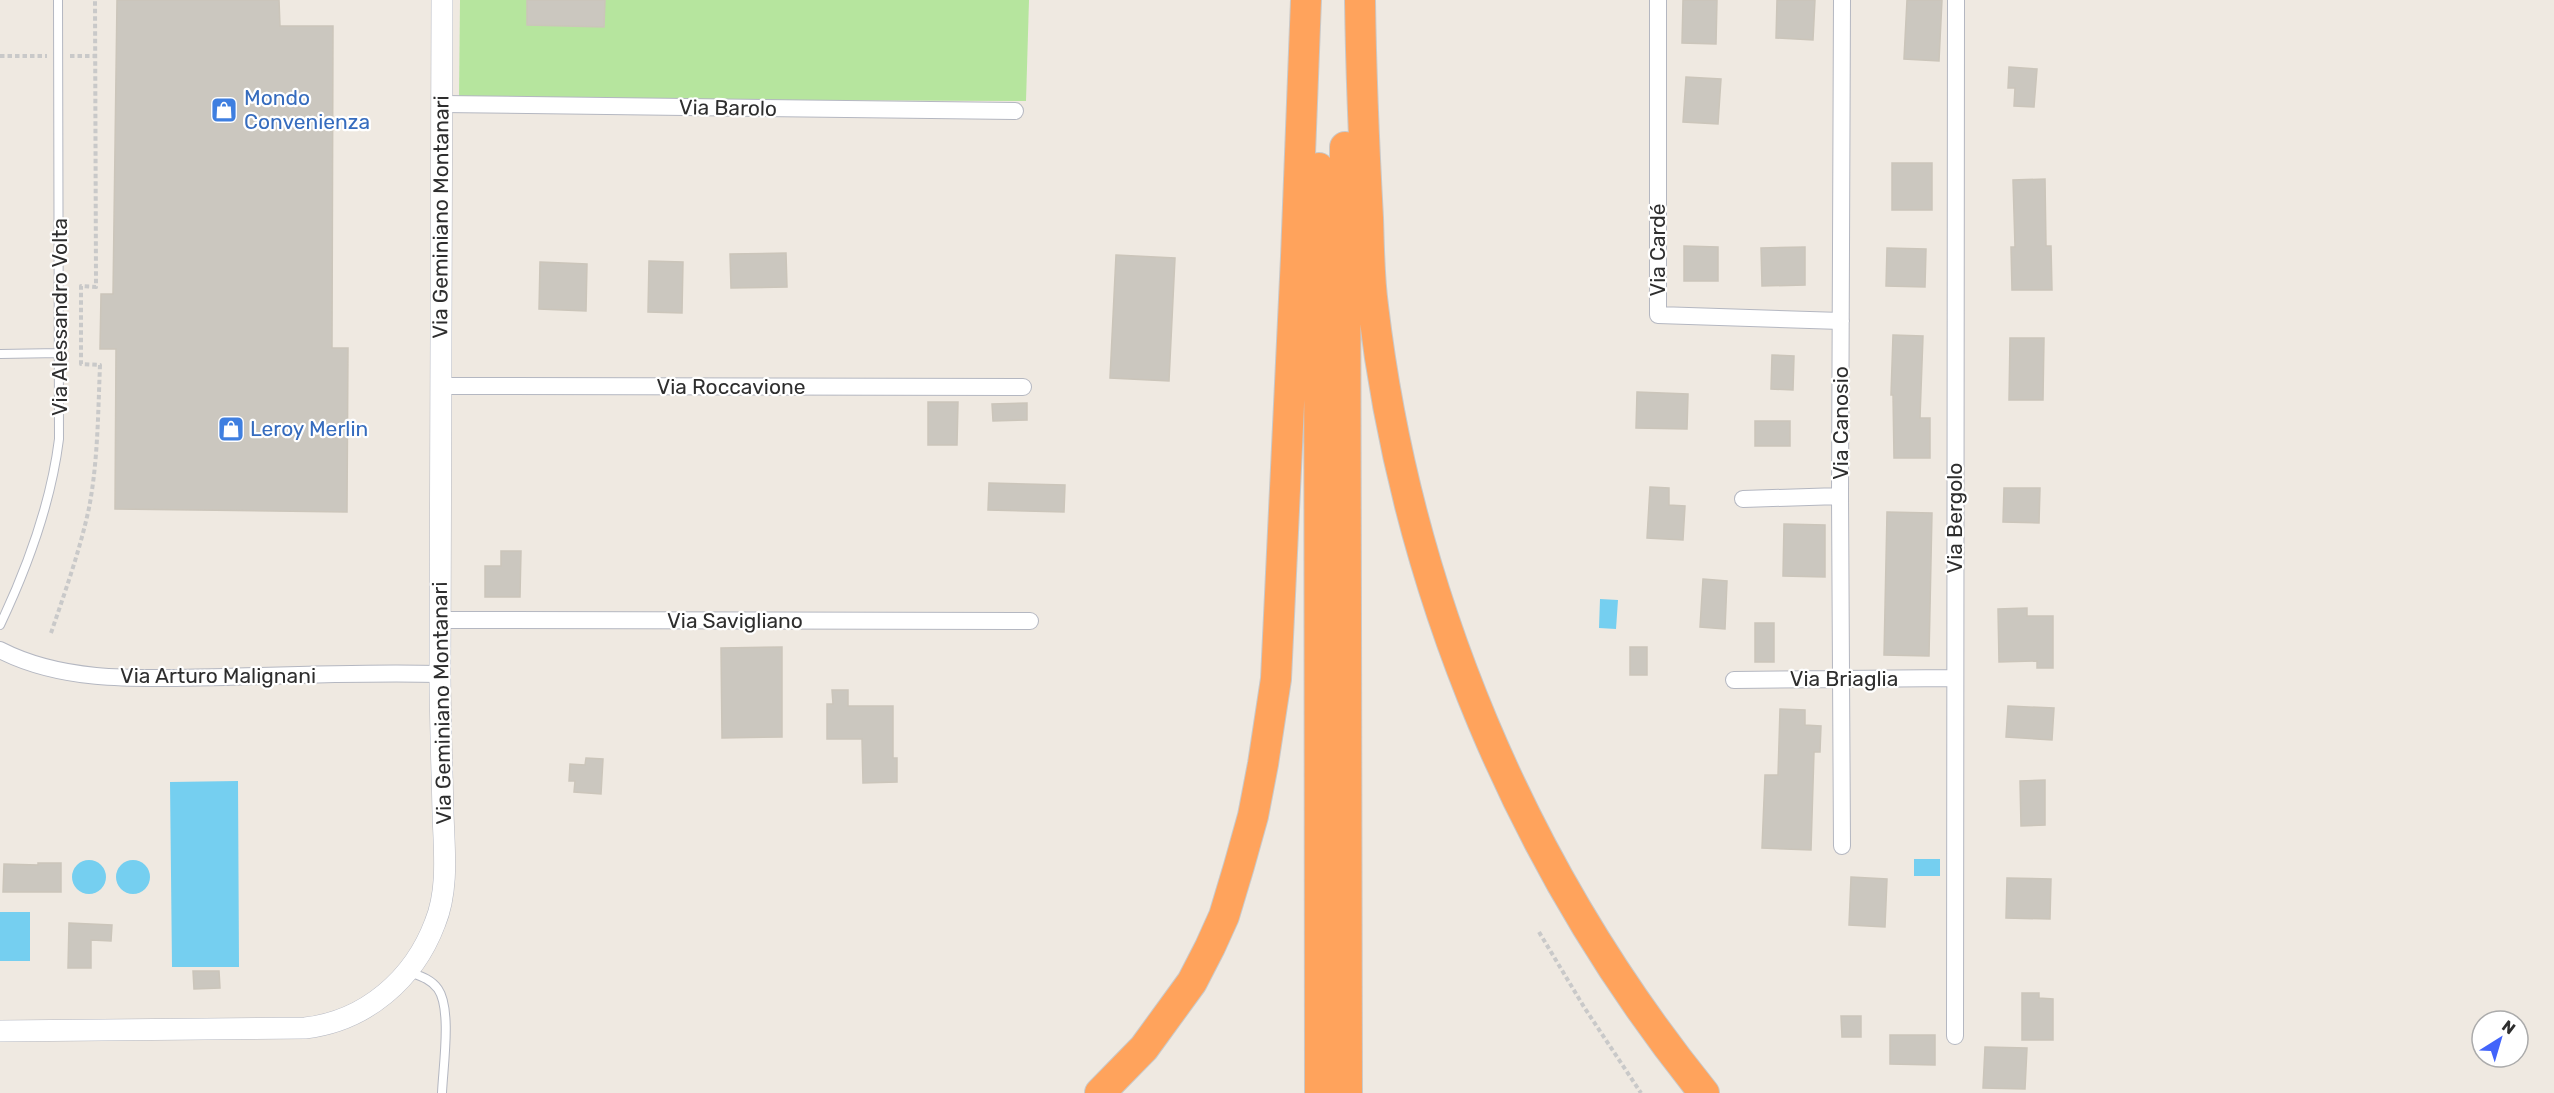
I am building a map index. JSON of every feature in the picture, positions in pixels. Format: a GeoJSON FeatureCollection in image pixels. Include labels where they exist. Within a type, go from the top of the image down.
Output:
{"type":"FeatureCollection","features":[{"type":"Feature","properties":{"kind":"highway"},"geometry":{"type":"LineString","coordinates":[[1100,1093],[1144,1048],[1192,982],[1210,947],[1224,916],[1239,866],[1253,816],[1261,774],[1276,679],[1306,0]]}},
{"type":"Feature","properties":{"kind":"highway"},"geometry":{"type":"LineString","coordinates":[[1319,0],[1320,1093]]}},
{"type":"Feature","properties":{"kind":"highway"},"geometry":{"type":"LineString","coordinates":[[1346,0],[1344,68],[1347,1093]]}},
{"type":"Feature","properties":{"kind":"highway"},"geometry":{"type":"LineString","coordinates":[[1360,0],[1362,105],[1372,305],[1398,456],[1432,585],[1467,685],[1500,762],[1548,862],[1634,1001],[1704,1093]]}},
{"type":"Feature","properties":{"kind":"street","name":"Via Geminiano Montanari"},"geometry":{"type":"LineString","coordinates":[[0,1031],[312,1027],[347,1017],[387,994],[409,972],[423,951],[436,921],[444,888],[440,674],[442,0]]}},
{"type":"Feature","properties":{"kind":"street","name":"Via Cardé"},"geometry":{"type":"LineString","coordinates":[[1658,0],[1658,315],[1841,321]]}},
{"type":"Feature","properties":{"kind":"street","name":"Via Canosio"},"geometry":{"type":"LineString","coordinates":[[1842,0],[1840,496],[1842,846]]}},
{"type":"Feature","properties":{"kind":"street","name":"Via Bergolo"},"geometry":{"type":"LineString","coordinates":[[1955,1036],[1956,0]]}},
{"type":"Feature","properties":{"kind":"street","name":"Via Barolo"},"geometry":{"type":"LineString","coordinates":[[442,104],[1015,111]]}},
{"type":"Feature","properties":{"kind":"street","name":"Via Roccavione"},"geometry":{"type":"LineString","coordinates":[[440,386],[1023,387]]}},
{"type":"Feature","properties":{"kind":"street"},"geometry":{"type":"LineString","coordinates":[[1743,498],[1840,496]]}},
{"type":"Feature","properties":{"kind":"street","name":"Via Savigliano"},"geometry":{"type":"LineString","coordinates":[[440,620],[1030,621]]}},
{"type":"Feature","properties":{"kind":"street","name":"Via Arturo Malignani"},"geometry":{"type":"LineString","coordinates":[[0,650],[23,662],[65,671],[131,678],[440,674]]}},
{"type":"Feature","properties":{"kind":"street","name":"Via Briaglia"},"geometry":{"type":"LineString","coordinates":[[1734,680],[1954,678]]}},
{"type":"Feature","properties":{"kind":"lane","name":"Via Alessandro Volta"},"geometry":{"type":"LineString","coordinates":[[0,625],[44,514],[56,467],[59,439],[58,0]]}},
{"type":"Feature","properties":{"kind":"lane"},"geometry":{"type":"LineString","coordinates":[[0,354],[60,353]]}},
{"type":"Feature","properties":{"kind":"lane"},"geometry":{"type":"LineString","coordinates":[[409,972],[434,985],[444,1002],[442,1093]]}},
{"type":"Feature","properties":{"kind":"path"},"geometry":{"type":"LineString","coordinates":[[51,633],[73,567],[88,509],[97,452],[100,365],[81,364],[81,286],[96,287],[95,0]]}},
{"type":"Feature","properties":{"kind":"path"},"geometry":{"type":"LineString","coordinates":[[1539,932],[1584,1007],[1641,1093]]}},
{"type":"Feature","properties":{"kind":"green space"},"geometry":{"type":"Polygon","coordinates":[[[460,0],[1029,0],[1026,101],[459,99],[460,0]]]}},
{"type":"Feature","properties":{"kind":"water"},"geometry":{"type":"Polygon","coordinates":[[[1600,599],[1618,600],[1616,629],[1599,628],[1600,599]]]}},
{"type":"Feature","properties":{"kind":"water"},"geometry":{"type":"Polygon","coordinates":[[[238,781],[239,967],[172,967],[170,782],[238,781]]]}},
{"type":"Feature","properties":{"kind":"water"},"geometry":{"type":"Polygon","coordinates":[[[1914,859],[1940,859],[1940,876],[1914,876],[1914,859]]]}},
{"type":"Feature","properties":{"kind":"water"},"geometry":{"type":"Polygon","coordinates":[[[89,860],[101,865],[106,877],[101,889],[89,894],[77,889],[72,877],[77,865],[89,860]]]}},
{"type":"Feature","properties":{"kind":"water"},"geometry":{"type":"Polygon","coordinates":[[[133,860],[145,865],[150,877],[145,889],[133,894],[121,889],[116,877],[121,865],[133,860]]]}},
{"type":"Feature","properties":{"kind":"water"},"geometry":{"type":"Polygon","coordinates":[[[0,912],[30,912],[30,961],[0,961],[0,912]]]}},
{"type":"Feature","properties":{"kind":"building","name":"Leroy Merlin"},"geometry":{"type":"Polygon","coordinates":[[[117,0],[279,0],[280,26],[333,26],[332,348],[348,348],[347,512],[115,509],[116,349],[100,349],[101,294],[113,294],[117,0]]]}},
{"type":"Feature","properties":{"kind":"building"},"geometry":{"type":"Polygon","coordinates":[[[527,0],[605,0],[604,27],[527,25],[527,0]]]}},
{"type":"Feature","properties":{"kind":"building"},"geometry":{"type":"Polygon","coordinates":[[[1683,0],[1717,0],[1716,44],[1682,43],[1683,0]]]}},
{"type":"Feature","properties":{"kind":"building"},"geometry":{"type":"Polygon","coordinates":[[[1777,0],[1815,0],[1813,40],[1776,38],[1777,0]]]}},
{"type":"Feature","properties":{"kind":"building"},"geometry":{"type":"Polygon","coordinates":[[[1907,0],[1942,0],[1939,61],[1904,59],[1907,0]]]}},
{"type":"Feature","properties":{"kind":"building"},"geometry":{"type":"Polygon","coordinates":[[[2009,67],[2037,69],[2034,107],[2014,106],[2015,88],[2008,88],[2009,67]]]}},
{"type":"Feature","properties":{"kind":"building"},"geometry":{"type":"Polygon","coordinates":[[[1686,77],[1721,79],[1718,124],[1683,122],[1686,77]]]}},
{"type":"Feature","properties":{"kind":"building"},"geometry":{"type":"Polygon","coordinates":[[[1892,163],[1932,163],[1932,210],[1892,210],[1892,163]]]}},
{"type":"Feature","properties":{"kind":"building"},"geometry":{"type":"Polygon","coordinates":[[[2045,179],[2046,246],[2051,246],[2052,290],[2012,290],[2011,247],[2015,247],[2013,180],[2045,179]]]}},
{"type":"Feature","properties":{"kind":"building"},"geometry":{"type":"Polygon","coordinates":[[[1684,246],[1718,247],[1718,281],[1684,281],[1684,246]]]}},
{"type":"Feature","properties":{"kind":"building"},"geometry":{"type":"Polygon","coordinates":[[[1805,247],[1805,285],[1762,286],[1761,248],[1805,247]]]}},
{"type":"Feature","properties":{"kind":"building"},"geometry":{"type":"Polygon","coordinates":[[[1887,248],[1926,249],[1925,287],[1886,286],[1887,248]]]}},
{"type":"Feature","properties":{"kind":"building"},"geometry":{"type":"Polygon","coordinates":[[[786,253],[787,287],[731,288],[730,254],[786,253]]]}},
{"type":"Feature","properties":{"kind":"building"},"geometry":{"type":"Polygon","coordinates":[[[1116,255],[1175,258],[1169,381],[1110,378],[1116,255]]]}},
{"type":"Feature","properties":{"kind":"building"},"geometry":{"type":"Polygon","coordinates":[[[649,261],[683,262],[682,313],[648,312],[649,261]]]}},
{"type":"Feature","properties":{"kind":"building"},"geometry":{"type":"Polygon","coordinates":[[[540,262],[587,264],[586,311],[539,309],[540,262]]]}},
{"type":"Feature","properties":{"kind":"building"},"geometry":{"type":"Polygon","coordinates":[[[1893,335],[1923,336],[1920,418],[1930,418],[1930,458],[1894,458],[1893,395],[1891,395],[1893,335]]]}},
{"type":"Feature","properties":{"kind":"building"},"geometry":{"type":"Polygon","coordinates":[[[2010,338],[2044,338],[2043,400],[2009,400],[2010,338]]]}},
{"type":"Feature","properties":{"kind":"building"},"geometry":{"type":"Polygon","coordinates":[[[1772,355],[1794,356],[1793,390],[1771,389],[1772,355]]]}},
{"type":"Feature","properties":{"kind":"building"},"geometry":{"type":"Polygon","coordinates":[[[1637,392],[1688,394],[1687,429],[1636,428],[1637,392]]]}},
{"type":"Feature","properties":{"kind":"building"},"geometry":{"type":"Polygon","coordinates":[[[928,402],[958,402],[957,445],[928,445],[928,402]]]}},
{"type":"Feature","properties":{"kind":"building"},"geometry":{"type":"Polygon","coordinates":[[[1027,403],[1027,420],[993,421],[992,404],[1027,403]]]}},
{"type":"Feature","properties":{"kind":"building"},"geometry":{"type":"Polygon","coordinates":[[[1755,421],[1790,421],[1790,446],[1755,446],[1755,421]]]}},
{"type":"Feature","properties":{"kind":"building"},"geometry":{"type":"Polygon","coordinates":[[[989,483],[1065,485],[1064,512],[988,510],[989,483]]]}},
{"type":"Feature","properties":{"kind":"building"},"geometry":{"type":"Polygon","coordinates":[[[1650,487],[1669,488],[1669,505],[1685,506],[1683,540],[1647,538],[1650,487]]]}},
{"type":"Feature","properties":{"kind":"building"},"geometry":{"type":"Polygon","coordinates":[[[2004,488],[2040,488],[2039,523],[2003,522],[2004,488]]]}},
{"type":"Feature","properties":{"kind":"building"},"geometry":{"type":"Polygon","coordinates":[[[1887,512],[1932,513],[1929,656],[1884,655],[1887,512]]]}},
{"type":"Feature","properties":{"kind":"building"},"geometry":{"type":"Polygon","coordinates":[[[1784,524],[1825,525],[1825,577],[1783,576],[1784,524]]]}},
{"type":"Feature","properties":{"kind":"building"},"geometry":{"type":"Polygon","coordinates":[[[501,551],[521,551],[520,597],[485,597],[485,566],[501,566],[501,551]]]}},
{"type":"Feature","properties":{"kind":"building"},"geometry":{"type":"Polygon","coordinates":[[[1703,579],[1727,581],[1725,629],[1700,627],[1703,579]]]}},
{"type":"Feature","properties":{"kind":"building"},"geometry":{"type":"Polygon","coordinates":[[[2027,608],[2027,616],[2053,616],[2053,668],[2037,668],[2037,661],[1999,662],[1998,609],[2027,608]]]}},
{"type":"Feature","properties":{"kind":"building"},"geometry":{"type":"Polygon","coordinates":[[[1755,623],[1774,623],[1774,662],[1755,662],[1755,623]]]}},
{"type":"Feature","properties":{"kind":"building"},"geometry":{"type":"Polygon","coordinates":[[[782,647],[782,737],[722,738],[721,648],[782,647]]]}},
{"type":"Feature","properties":{"kind":"building"},"geometry":{"type":"Polygon","coordinates":[[[1630,647],[1647,647],[1647,675],[1630,675],[1630,647]]]}},
{"type":"Feature","properties":{"kind":"building"},"geometry":{"type":"Polygon","coordinates":[[[832,690],[848,690],[848,706],[893,706],[893,758],[897,758],[897,782],[863,783],[862,739],[827,739],[827,704],[833,704],[832,690]]]}},
{"type":"Feature","properties":{"kind":"building"},"geometry":{"type":"Polygon","coordinates":[[[2008,706],[2054,708],[2052,740],[2006,737],[2008,706]]]}},
{"type":"Feature","properties":{"kind":"building"},"geometry":{"type":"Polygon","coordinates":[[[1780,709],[1805,710],[1805,725],[1821,726],[1820,752],[1814,752],[1811,850],[1762,848],[1765,775],[1778,775],[1780,709]]]}},
{"type":"Feature","properties":{"kind":"building"},"geometry":{"type":"Polygon","coordinates":[[[586,758],[603,759],[601,794],[574,792],[575,781],[569,781],[570,764],[585,765],[586,758]]]}},
{"type":"Feature","properties":{"kind":"building"},"geometry":{"type":"Polygon","coordinates":[[[2045,780],[2045,825],[2021,826],[2020,781],[2045,780]]]}},
{"type":"Feature","properties":{"kind":"building"},"geometry":{"type":"Polygon","coordinates":[[[38,863],[61,863],[61,892],[3,892],[4,864],[38,865],[38,863]]]}},
{"type":"Feature","properties":{"kind":"building"},"geometry":{"type":"Polygon","coordinates":[[[1851,877],[1887,879],[1885,927],[1849,925],[1851,877]]]}},
{"type":"Feature","properties":{"kind":"building"},"geometry":{"type":"Polygon","coordinates":[[[2007,878],[2051,879],[2050,919],[2006,918],[2007,878]]]}},
{"type":"Feature","properties":{"kind":"building"},"geometry":{"type":"Polygon","coordinates":[[[69,923],[112,925],[111,941],[91,940],[91,968],[68,968],[69,923]]]}},
{"type":"Feature","properties":{"kind":"building"},"geometry":{"type":"Polygon","coordinates":[[[193,971],[219,971],[220,988],[194,989],[193,971]]]}},
{"type":"Feature","properties":{"kind":"building"},"geometry":{"type":"Polygon","coordinates":[[[2022,993],[2039,993],[2039,998],[2053,999],[2053,1040],[2022,1040],[2022,993]]]}},
{"type":"Feature","properties":{"kind":"building"},"geometry":{"type":"Polygon","coordinates":[[[1841,1016],[1861,1016],[1861,1037],[1842,1037],[1841,1016]]]}},
{"type":"Feature","properties":{"kind":"building"},"geometry":{"type":"Polygon","coordinates":[[[1890,1035],[1935,1035],[1935,1065],[1890,1064],[1890,1035]]]}},
{"type":"Feature","properties":{"kind":"building"},"geometry":{"type":"Polygon","coordinates":[[[1985,1047],[2027,1048],[2025,1089],[1983,1088],[1985,1047]]]}},
{"type":"Feature","properties":{"kind":"place","name":"Mondo Convenienza"},"geometry":{"type":"Point","coordinates":[224,110]}},
{"type":"Feature","properties":{"kind":"place","name":"Leroy Merlin"},"geometry":{"type":"Point","coordinates":[231,429]}}]}
